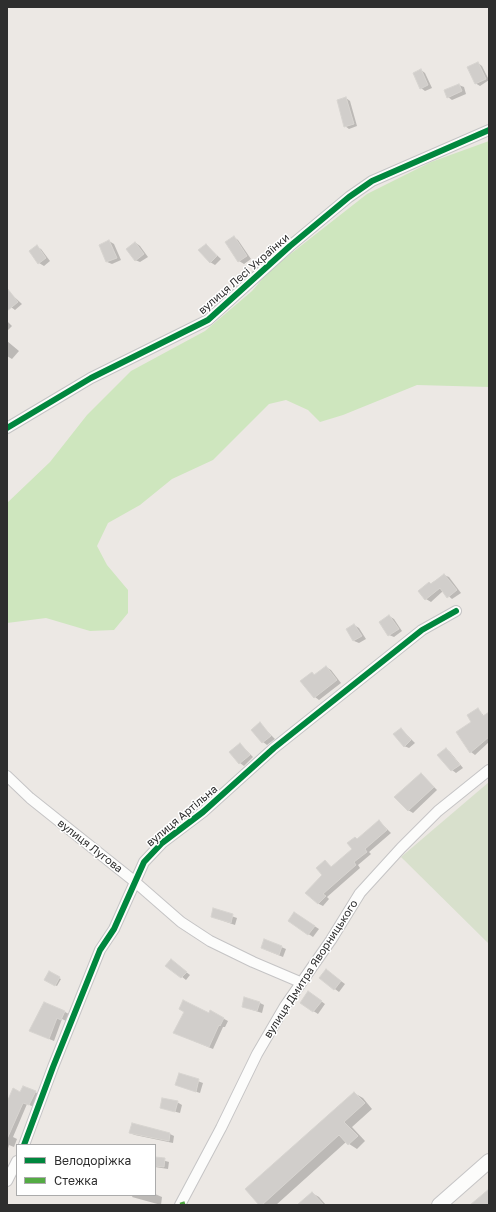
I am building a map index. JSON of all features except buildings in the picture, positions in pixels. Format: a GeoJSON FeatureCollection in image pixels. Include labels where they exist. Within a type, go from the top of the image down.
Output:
{"type":"FeatureCollection","features":[{"type":"Feature","properties":{"kind":"street","name":"вулиця Лесі Українки"},"geometry":{"type":"LineString","coordinates":[[7,428],[91,378],[208,320],[290,246],[349,197],[372,181],[489,130]]}},
{"type":"Feature","properties":{"kind":"street","name":"вулиця Артільна"},"geometry":{"type":"LineString","coordinates":[[24,1144],[53,1067],[100,950],[114,929],[134,881],[144,862],[162,843],[203,812],[274,748],[422,630],[456,611]]}},
{"type":"Feature","properties":{"kind":"street","name":"вулиця Дмитра Яворницького"},"geometry":{"type":"LineString","coordinates":[[180,1205],[221,1128],[257,1054],[300,982],[331,940],[360,894],[391,859],[438,811],[489,770]]}},
{"type":"Feature","properties":{"kind":"street","name":"вулиця Лугова"},"geometry":{"type":"LineString","coordinates":[[7,776],[30,798],[134,881],[181,922],[210,941],[253,962],[300,982]]}},
{"type":"Feature","properties":{"kind":"street"},"geometry":{"type":"LineString","coordinates":[[439,1205],[489,1161]]}},
{"type":"Feature","properties":{"kind":"street"},"geometry":{"type":"LineString","coordinates":[[7,1181],[16,1163]]}},
{"type":"Feature","properties":{"kind":"green space"},"geometry":{"type":"Polygon","coordinates":[[[489,141],[489,387],[417,385],[343,415],[320,422],[308,410],[286,400],[269,404],[213,460],[172,479],[140,505],[108,523],[97,546],[107,565],[128,590],[128,613],[114,630],[90,631],[46,618],[7,623],[7,503],[50,462],[87,415],[131,371],[205,331],[252,291],[270,270],[367,194],[431,162],[489,141]]]}},
{"type":"Feature","properties":{"kind":"green space"},"geometry":{"type":"Polygon","coordinates":[[[489,782],[489,944],[401,857],[489,782]]]}},
{"type":"Feature","properties":{"kind":"cycle path"},"geometry":{"type":"LineString","coordinates":[[7,428],[91,378],[208,320],[290,246],[349,197],[372,181],[489,130]]}},
{"type":"Feature","properties":{"kind":"cycle path"},"geometry":{"type":"LineString","coordinates":[[24,1144],[53,1067],[100,950],[114,929],[144,862],[162,843],[203,812],[274,748],[422,630],[456,611]]}}]}
